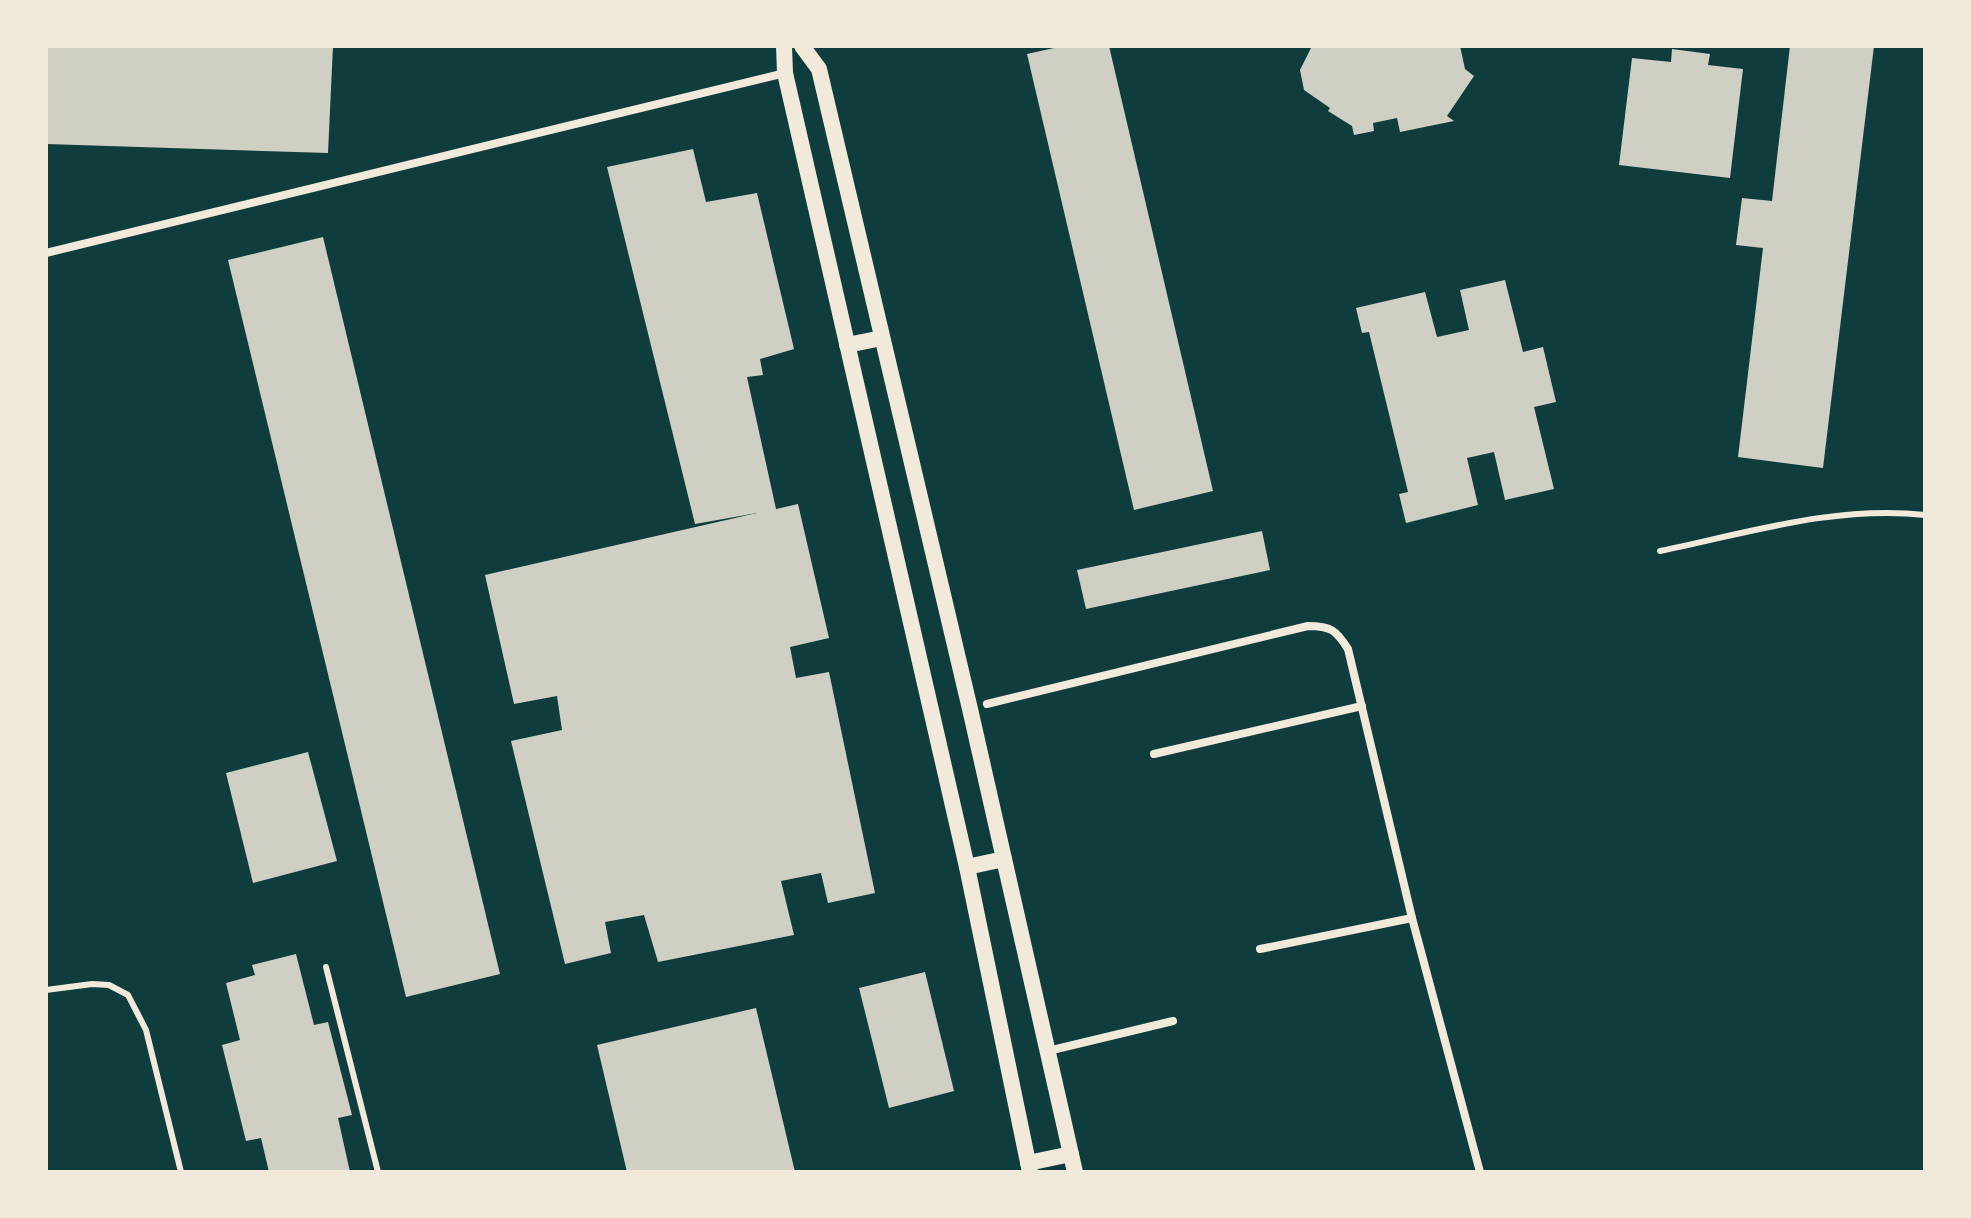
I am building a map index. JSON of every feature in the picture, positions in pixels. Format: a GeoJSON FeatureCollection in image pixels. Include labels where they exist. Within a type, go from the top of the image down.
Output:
{"type":"FeatureCollection","features":[{"type":"Feature","properties":{"kind":"main road"},"geometry":{"type":"LineString","coordinates":[[784,46],[785,73],[967,867],[1029,1168],[1071,1154]]}},
{"type":"Feature","properties":{"kind":"main road"},"geometry":{"type":"LineString","coordinates":[[802,46],[819,69],[1075,1172]]}},
{"type":"Feature","properties":{"kind":"main road"},"geometry":{"type":"LineString","coordinates":[[847,345],[882,338]]}},
{"type":"Feature","properties":{"kind":"main road"},"geometry":{"type":"LineString","coordinates":[[967,867],[1004,859]]}},
{"type":"Feature","properties":{"kind":"street"},"geometry":{"type":"LineString","coordinates":[[46,253],[785,73]]}},
{"type":"Feature","properties":{"kind":"street"},"geometry":{"type":"LineString","coordinates":[[987,704],[1308,626],[1326,626],[1339,634],[1348,649],[1412,918],[1480,1172]]}},
{"type":"Feature","properties":{"kind":"street"},"geometry":{"type":"LineString","coordinates":[[1154,754],[1362,706]]}},
{"type":"Feature","properties":{"kind":"street"},"geometry":{"type":"LineString","coordinates":[[1260,949],[1412,918]]}},
{"type":"Feature","properties":{"kind":"street"},"geometry":{"type":"LineString","coordinates":[[1048,1051],[1173,1021]]}},
{"type":"Feature","properties":{"kind":"lane"},"geometry":{"type":"LineString","coordinates":[[1660,551],[1819,518],[1866,513],[1925,515]]}},
{"type":"Feature","properties":{"kind":"lane"},"geometry":{"type":"LineString","coordinates":[[326,967],[378,1172]]}},
{"type":"Feature","properties":{"kind":"lane"},"geometry":{"type":"LineString","coordinates":[[46,990],[109,985],[128,995],[146,1030],[181,1172]]}},
{"type":"Feature","properties":{"kind":"building"},"geometry":{"type":"Polygon","coordinates":[[[46,46],[333,46],[328,153],[46,144],[46,46]]]}},
{"type":"Feature","properties":{"kind":"building"},"geometry":{"type":"Polygon","coordinates":[[[1063,46],[1109,46],[1213,491],[1134,510],[1027,54],[1063,46]]]}},
{"type":"Feature","properties":{"kind":"building"},"geometry":{"type":"Polygon","coordinates":[[[1312,46],[1460,46],[1465,69],[1474,76],[1447,116],[1454,121],[1400,132],[1397,118],[1373,123],[1374,131],[1354,135],[1352,126],[1304,90],[1300,70],[1312,46]]]}},
{"type":"Feature","properties":{"kind":"building"},"geometry":{"type":"Polygon","coordinates":[[[1790,46],[1874,46],[1823,468],[1738,457],[1763,248],[1736,245],[1742,198],[1772,201],[1790,46]]]}},
{"type":"Feature","properties":{"kind":"building"},"geometry":{"type":"Polygon","coordinates":[[[1672,49],[1710,54],[1708,65],[1743,69],[1730,178],[1619,165],[1632,58],[1671,62],[1672,49]]]}},
{"type":"Feature","properties":{"kind":"building"},"geometry":{"type":"Polygon","coordinates":[[[693,149],[706,202],[757,193],[794,349],[760,359],[763,375],[747,377],[776,509],[798,504],[829,638],[790,647],[796,678],[829,672],[875,893],[828,903],[821,873],[781,881],[794,935],[658,962],[644,915],[605,922],[611,953],[565,964],[511,741],[562,730],[557,696],[514,704],[485,575],[757,513],[695,524],[607,167],[693,149]]]}},
{"type":"Feature","properties":{"kind":"building"},"geometry":{"type":"Polygon","coordinates":[[[323,237],[500,974],[406,997],[228,260],[323,237]]]}},
{"type":"Feature","properties":{"kind":"building"},"geometry":{"type":"Polygon","coordinates":[[[1505,280],[1523,352],[1543,347],[1556,402],[1534,407],[1554,489],[1505,500],[1494,452],[1467,458],[1478,505],[1406,523],[1399,494],[1408,492],[1369,332],[1362,333],[1356,308],[1425,292],[1437,337],[1469,330],[1460,290],[1505,280]]]}},
{"type":"Feature","properties":{"kind":"building"},"geometry":{"type":"Polygon","coordinates":[[[1262,531],[1270,570],[1086,609],[1077,570],[1262,531]]]}},
{"type":"Feature","properties":{"kind":"building"},"geometry":{"type":"Polygon","coordinates":[[[308,752],[337,861],[253,883],[226,773],[308,752]]]}},
{"type":"Feature","properties":{"kind":"building"},"geometry":{"type":"Polygon","coordinates":[[[296,954],[314,1025],[328,1022],[352,1115],[338,1118],[350,1172],[269,1172],[261,1138],[246,1141],[222,1045],[240,1040],[226,983],[255,975],[252,965],[296,954]]]}},
{"type":"Feature","properties":{"kind":"building"},"geometry":{"type":"Polygon","coordinates":[[[925,972],[954,1091],[889,1108],[859,988],[925,972]]]}},
{"type":"Feature","properties":{"kind":"building"},"geometry":{"type":"Polygon","coordinates":[[[756,1008],[795,1172],[627,1172],[597,1045],[756,1008]]]}}]}
